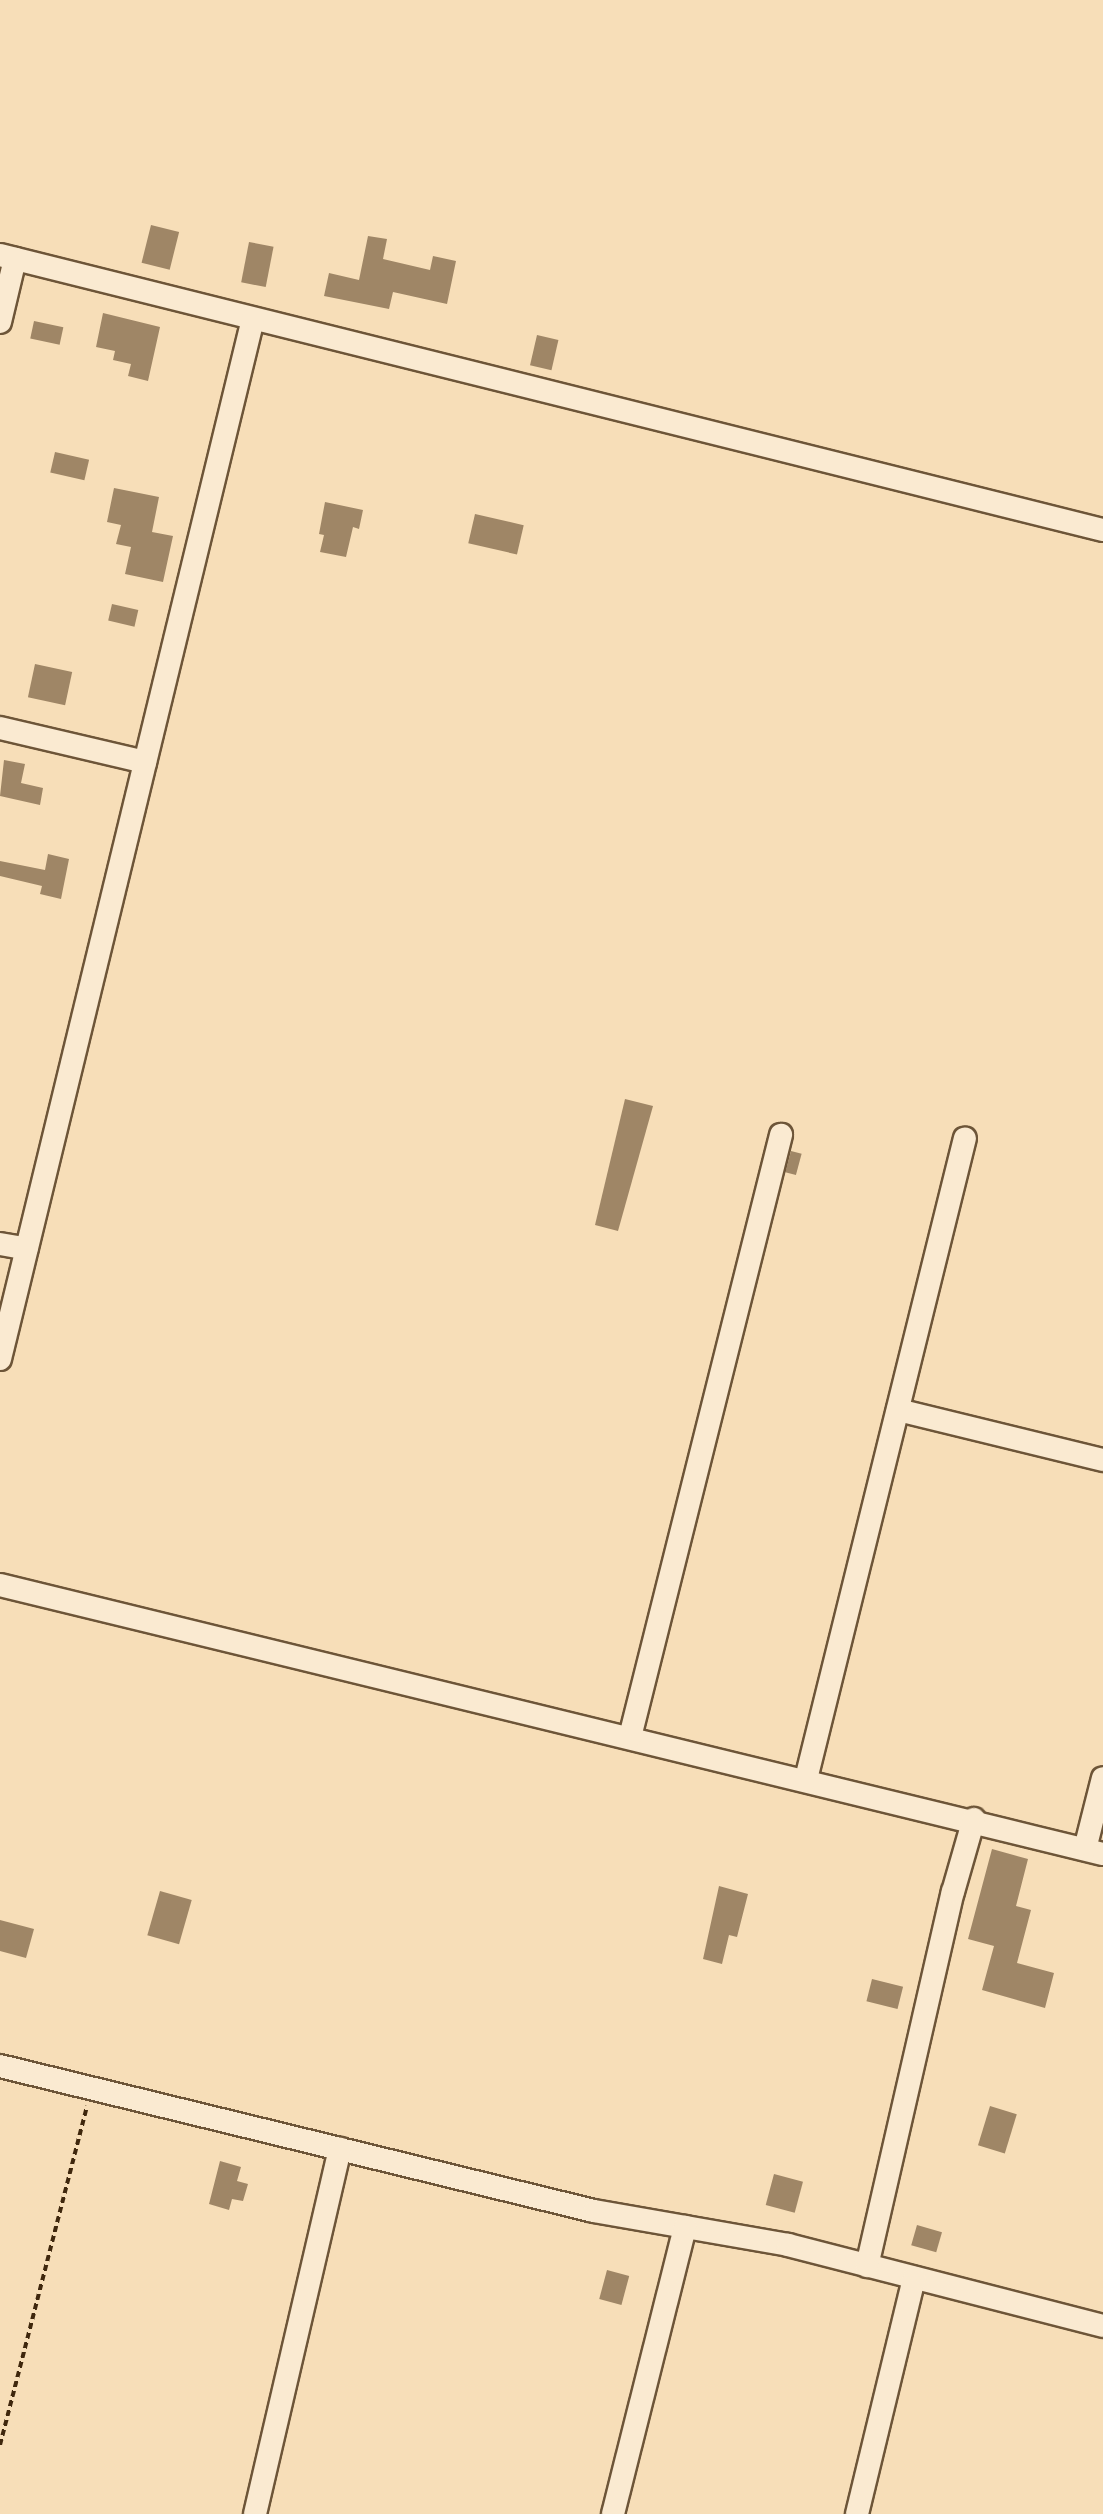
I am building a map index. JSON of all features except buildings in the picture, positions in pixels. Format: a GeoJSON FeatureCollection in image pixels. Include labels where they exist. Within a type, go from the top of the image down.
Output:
{"type":"FeatureCollection","features":[{"type":"Feature","properties":{"kind":"street"},"geometry":{"type":"LineString","coordinates":[[0,322],[8,257],[1103,530]]}},
{"type":"Feature","properties":{"kind":"street"},"geometry":{"type":"LineString","coordinates":[[0,1359],[253,319]]}},
{"type":"Feature","properties":{"kind":"street"},"geometry":{"type":"LineString","coordinates":[[0,728],[145,762]]}},
{"type":"Feature","properties":{"kind":"street"},"geometry":{"type":"LineString","coordinates":[[630,1737],[781,1135]]}},
{"type":"Feature","properties":{"kind":"street"},"geometry":{"type":"LineString","coordinates":[[806,1779],[965,1138]]}},
{"type":"Feature","properties":{"kind":"street"},"geometry":{"type":"LineString","coordinates":[[0,1244],[27,1249]]}},
{"type":"Feature","properties":{"kind":"street"},"geometry":{"type":"LineString","coordinates":[[898,1410],[1103,1460]]}},
{"type":"Feature","properties":{"kind":"street"},"geometry":{"type":"LineString","coordinates":[[0,1585],[974,1819],[1094,1851],[1103,1778]]}},
{"type":"Feature","properties":{"kind":"street"},"geometry":{"type":"LineString","coordinates":[[867,2266],[953,1892],[974,1819]]}},
{"type":"Feature","properties":{"kind":"street"},"geometry":{"type":"LineString","coordinates":[[0,2066],[594,2211],[788,2245],[1103,2326]]}},
{"type":"Feature","properties":{"kind":"street"},"geometry":{"type":"LineString","coordinates":[[255,2514],[340,2149]]}},
{"type":"Feature","properties":{"kind":"street"},"geometry":{"type":"LineString","coordinates":[[613,2514],[685,2227]]}},
{"type":"Feature","properties":{"kind":"street"},"geometry":{"type":"LineString","coordinates":[[857,2514],[914,2278]]}},
{"type":"Feature","properties":{"kind":"path"},"geometry":{"type":"LineString","coordinates":[[0,2445],[91,2088]]}}]}
